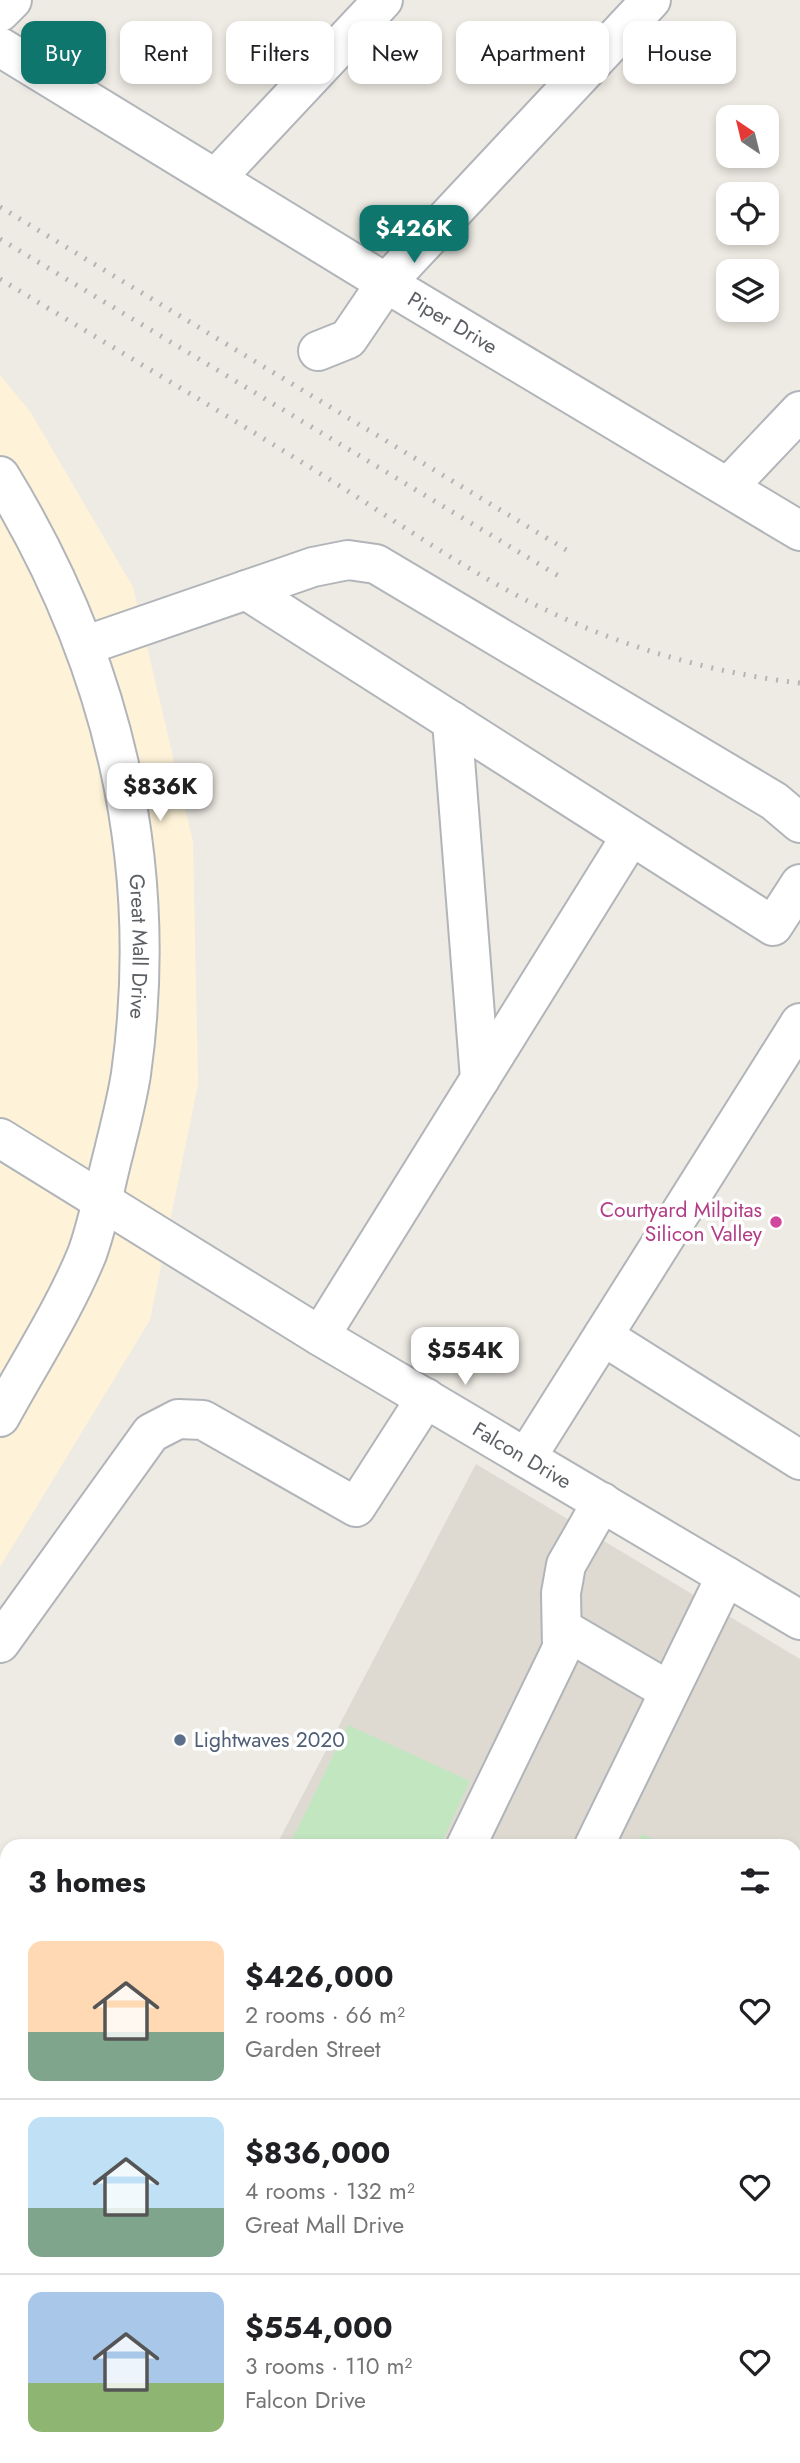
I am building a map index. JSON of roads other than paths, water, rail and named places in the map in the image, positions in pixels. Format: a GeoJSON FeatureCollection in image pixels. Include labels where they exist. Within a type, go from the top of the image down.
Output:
{"type":"FeatureCollection","features":[{"type":"Feature","properties":{"kind":"street"},"geometry":{"type":"LineString","coordinates":[[0,12],[12,0]]}},
{"type":"Feature","properties":{"kind":"street"},"geometry":{"type":"LineString","coordinates":[[216,177],[383,0]]}},
{"type":"Feature","properties":{"kind":"street"},"geometry":{"type":"LineString","coordinates":[[318,351],[348,339],[386,283],[652,0]]}},
{"type":"Feature","properties":{"kind":"street","name":"Piper Drive"},"geometry":{"type":"LineString","coordinates":[[0,47],[386,283],[800,531]]}},
{"type":"Feature","properties":{"kind":"street"},"geometry":{"type":"LineString","coordinates":[[727,487],[800,411]]}},
{"type":"Feature","properties":{"kind":"street","name":"Great Mall Drive"},"geometry":{"type":"LineString","coordinates":[[0,476],[30,525],[59,582],[84,646],[113,736],[125,790],[135,858],[140,931],[138,1004],[131,1076],[102,1201],[87,1252],[67,1295],[0,1417]]}},
{"type":"Feature","properties":{"kind":"street"},"geometry":{"type":"LineString","coordinates":[[84,646],[325,565],[348,560],[376,564],[774,801],[800,823]]}},
{"type":"Feature","properties":{"kind":"street"},"geometry":{"type":"LineString","coordinates":[[246,590],[773,926],[800,884]]}},
{"type":"Feature","properties":{"kind":"street"},"geometry":{"type":"LineString","coordinates":[[452,721],[480,1079]]}},
{"type":"Feature","properties":{"kind":"street"},"geometry":{"type":"LineString","coordinates":[[320,1336],[631,836]]}},
{"type":"Feature","properties":{"kind":"street"},"geometry":{"type":"LineString","coordinates":[[527,1458],[800,1023]]}},
{"type":"Feature","properties":{"kind":"street","name":"Falcon Drive"},"geometry":{"type":"LineString","coordinates":[[0,1138],[320,1336],[800,1620]]}},
{"type":"Feature","properties":{"kind":"street"},"geometry":{"type":"LineString","coordinates":[[603,1336],[800,1460]]}},
{"type":"Feature","properties":{"kind":"street"},"geometry":{"type":"LineString","coordinates":[[0,1643],[151,1433],[178,1419],[203,1420],[356,1507],[426,1398]]}},
{"type":"Feature","properties":{"kind":"street"},"geometry":{"type":"LineString","coordinates":[[469,1839],[562,1648],[561,1593],[566,1565],[602,1502]]}},
{"type":"Feature","properties":{"kind":"street"},"geometry":{"type":"LineString","coordinates":[[597,1839],[726,1576]]}},
{"type":"Feature","properties":{"kind":"street"},"geometry":{"type":"LineString","coordinates":[[563,1629],[669,1691]]}},
{"type":"Feature","properties":{"kind":"railway"},"geometry":{"type":"LineString","coordinates":[[0,207],[573,554]]}},
{"type":"Feature","properties":{"kind":"railway"},"geometry":{"type":"LineString","coordinates":[[0,239],[562,578]]}},
{"type":"Feature","properties":{"kind":"railway"},"geometry":{"type":"LineString","coordinates":[[0,279],[277,447],[457,561],[540,607],[611,638],[685,661],[761,678],[800,683]]}},
{"type":"Feature","properties":{"kind":"place","name":"Courtyard Milpitas Silicon Valley"},"geometry":{"type":"Point","coordinates":[776,1222]}},
{"type":"Feature","properties":{"kind":"place","name":"Lightwaves 2020"},"geometry":{"type":"Point","coordinates":[180,1740]}}]}
